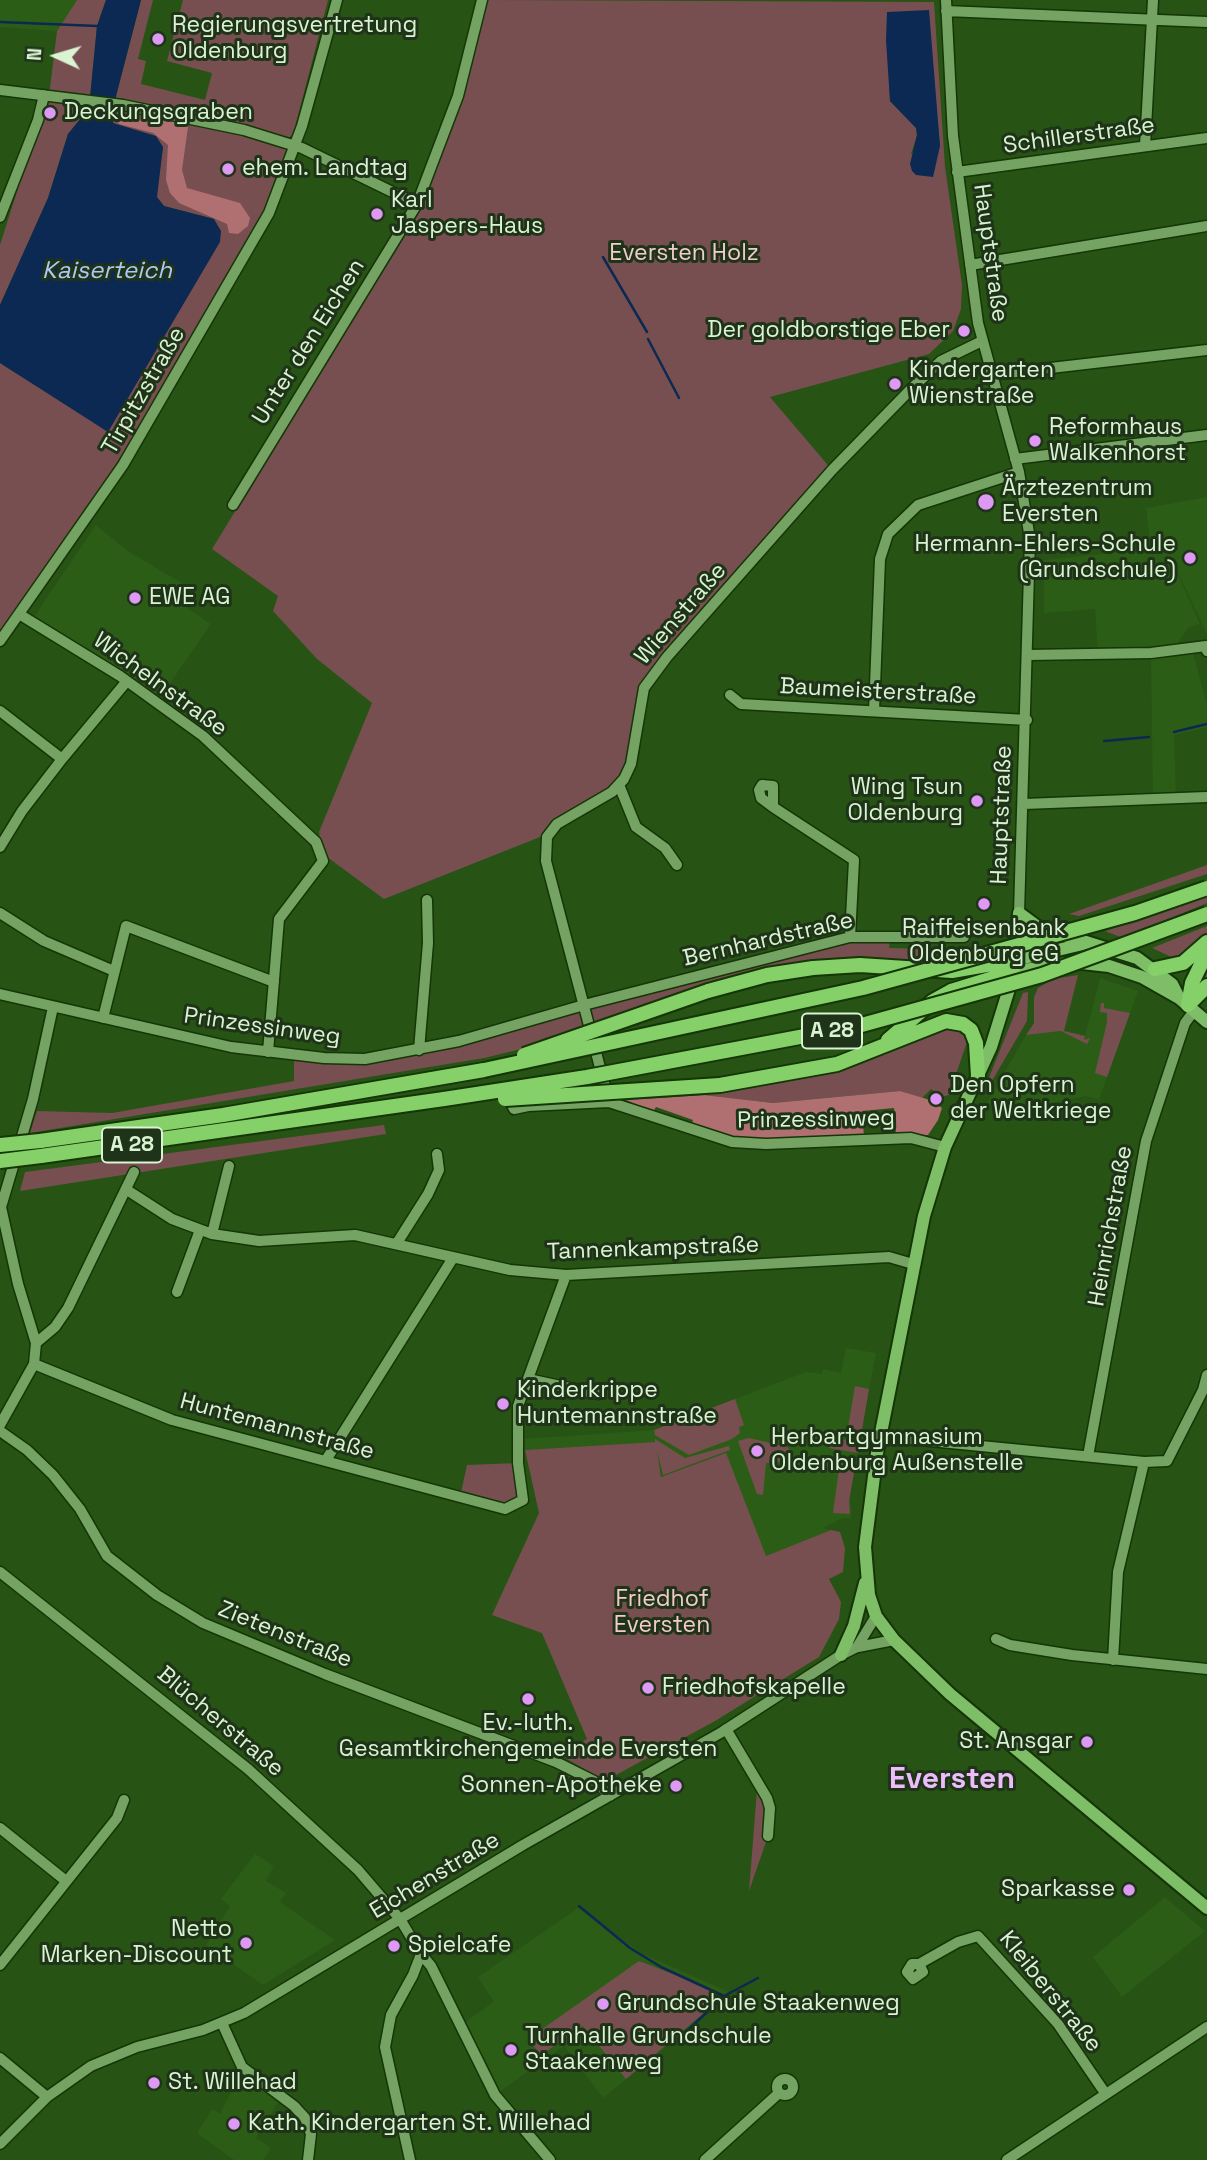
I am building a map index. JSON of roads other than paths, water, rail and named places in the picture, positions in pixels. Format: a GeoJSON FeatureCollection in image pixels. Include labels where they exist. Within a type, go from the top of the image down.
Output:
{"type":"FeatureCollection","features":[{"type":"Feature","properties":{"kind":"highway","name":"A 28"},"geometry":{"type":"LineString","coordinates":[[0,1161],[41,1149],[484,1070],[863,988],[1135,913],[1207,888]]}},
{"type":"Feature","properties":{"kind":"highway","name":"A 28"},"geometry":{"type":"LineString","coordinates":[[0,1145],[41,1149],[388,1108],[587,1077],[858,1026],[1042,975],[1207,914]]}},
{"type":"Feature","properties":{"kind":"highway"},"geometry":{"type":"LineString","coordinates":[[1156,969],[1183,963],[1207,942]]}},
{"type":"Feature","properties":{"kind":"highway"},"geometry":{"type":"LineString","coordinates":[[1187,1005],[1192,983],[1207,952]]}},
{"type":"Feature","properties":{"kind":"highway"},"geometry":{"type":"LineString","coordinates":[[484,1070],[708,991],[767,975],[860,965],[952,971],[1014,966]]}},
{"type":"Feature","properties":{"kind":"highway"},"geometry":{"type":"LineString","coordinates":[[876,1049],[933,1001],[1014,966]]}},
{"type":"Feature","properties":{"kind":"highway"},"geometry":{"type":"LineString","coordinates":[[1187,1005],[1207,986]]}},
{"type":"Feature","properties":{"kind":"highway"},"geometry":{"type":"LineString","coordinates":[[444,1099],[488,1100],[720,1085],[815,1069],[876,1049],[935,1024],[958,1023],[968,1027],[974,1035],[978,1076]]}},
{"type":"Feature","properties":{"kind":"main road"},"geometry":{"type":"LineString","coordinates":[[1019,913],[1038,927],[1122,951],[1156,969],[1172,984],[1187,1005]]}},
{"type":"Feature","properties":{"kind":"main road","name":"Hauptstraße"},"geometry":{"type":"LineString","coordinates":[[876,1615],[866,1576],[866,1539],[879,1436],[913,1264],[945,1147],[1002,1017],[1014,966],[1019,913]]}},
{"type":"Feature","properties":{"kind":"main road"},"geometry":{"type":"LineString","coordinates":[[1014,966],[1067,946],[1090,943]]}},
{"type":"Feature","properties":{"kind":"main road"},"geometry":{"type":"LineString","coordinates":[[1014,966],[1065,962],[1100,964],[1142,977],[1187,1005],[1207,1022]]}},
{"type":"Feature","properties":{"kind":"main road"},"geometry":{"type":"LineString","coordinates":[[841,1655],[855,1622],[866,1576]]}},
{"type":"Feature","properties":{"kind":"main road"},"geometry":{"type":"LineString","coordinates":[[855,1622],[876,1615],[894,1640],[999,1737],[1207,1908]]}},
{"type":"Feature","properties":{"kind":"street","name":"Tirpitzstraße"},"geometry":{"type":"LineString","coordinates":[[0,641],[123,465],[256,238],[283,183],[296,146],[337,0]]}},
{"type":"Feature","properties":{"kind":"street","name":"Unter den Eichen"},"geometry":{"type":"LineString","coordinates":[[233,505],[417,204],[458,96],[482,0]]}},
{"type":"Feature","properties":{"kind":"street"},"geometry":{"type":"LineString","coordinates":[[1145,146],[1153,0]]}},
{"type":"Feature","properties":{"kind":"street"},"geometry":{"type":"LineString","coordinates":[[946,6],[1207,22]]}},
{"type":"Feature","properties":{"kind":"street","name":"Hauptstraße"},"geometry":{"type":"LineString","coordinates":[[946,6],[957,172],[970,265],[982,341],[1019,472],[1030,539],[1027,720],[1019,913]]}},
{"type":"Feature","properties":{"kind":"street"},"geometry":{"type":"LineString","coordinates":[[0,90],[119,104],[206,120],[296,146],[417,204]]}},
{"type":"Feature","properties":{"kind":"street"},"geometry":{"type":"LineString","coordinates":[[0,218],[38,120],[44,95]]}},
{"type":"Feature","properties":{"kind":"street","name":"Schillerstraße"},"geometry":{"type":"LineString","coordinates":[[957,172],[1207,138]]}},
{"type":"Feature","properties":{"kind":"street"},"geometry":{"type":"LineString","coordinates":[[970,265],[1207,226]]}},
{"type":"Feature","properties":{"kind":"street","name":"Wienstraße"},"geometry":{"type":"LineString","coordinates":[[620,785],[631,764],[644,688],[655,671],[832,470],[911,389],[941,361],[982,341]]}},
{"type":"Feature","properties":{"kind":"street"},"geometry":{"type":"LineString","coordinates":[[990,375],[1207,351]]}},
{"type":"Feature","properties":{"kind":"street"},"geometry":{"type":"LineString","coordinates":[[1015,459],[1207,435]]}},
{"type":"Feature","properties":{"kind":"street"},"geometry":{"type":"LineString","coordinates":[[874,711],[880,559],[888,534],[918,505],[1019,472]]}},
{"type":"Feature","properties":{"kind":"street","name":"Wichelnstraße"},"geometry":{"type":"LineString","coordinates":[[19,614],[127,681],[205,737],[309,835],[324,861],[279,919],[274,982]]}},
{"type":"Feature","properties":{"kind":"street"},"geometry":{"type":"LineString","coordinates":[[1028,655],[1151,653],[1206,646],[1207,651]]}},
{"type":"Feature","properties":{"kind":"street"},"geometry":{"type":"LineString","coordinates":[[0,847],[18,817],[62,758],[127,681]]}},
{"type":"Feature","properties":{"kind":"street","name":"Baumeisterstraße"},"geometry":{"type":"LineString","coordinates":[[730,695],[741,704],[1027,720]]}},
{"type":"Feature","properties":{"kind":"street"},"geometry":{"type":"LineString","coordinates":[[0,711],[62,758]]}},
{"type":"Feature","properties":{"kind":"street"},"geometry":{"type":"LineString","coordinates":[[609,1102],[546,861],[545,845],[551,830],[557,824],[620,785],[636,827],[665,848],[677,865]]}},
{"type":"Feature","properties":{"kind":"street"},"geometry":{"type":"LineString","coordinates":[[1024,804],[1207,797]]}},
{"type":"Feature","properties":{"kind":"street"},"geometry":{"type":"LineString","coordinates":[[773,807],[853,860],[850,937]]}},
{"type":"Feature","properties":{"kind":"street"},"geometry":{"type":"LineString","coordinates":[[419,1050],[429,943],[427,900]]}},
{"type":"Feature","properties":{"kind":"street"},"geometry":{"type":"LineString","coordinates":[[0,913],[44,941],[114,971]]}},
{"type":"Feature","properties":{"kind":"street"},"geometry":{"type":"LineString","coordinates":[[103,1018],[126,926],[274,982],[268,1052]]}},
{"type":"Feature","properties":{"kind":"street","name":"Bernhardstraße"},"geometry":{"type":"LineString","coordinates":[[584,1005],[850,937],[964,937]]}},
{"type":"Feature","properties":{"kind":"street","name":"Prinzessinweg"},"geometry":{"type":"LineString","coordinates":[[0,994],[202,1042],[268,1052],[365,1059],[419,1050],[584,1005]]}},
{"type":"Feature","properties":{"kind":"street","name":"Heinrichstraße"},"geometry":{"type":"LineString","coordinates":[[1088,1456],[1145,1143],[1185,1023],[1187,1005]]}},
{"type":"Feature","properties":{"kind":"street"},"geometry":{"type":"LineString","coordinates":[[0,1425],[34,1364],[36,1343],[15,1270],[1,1207],[33,1099],[53,1007]]}},
{"type":"Feature","properties":{"kind":"street","name":"Prinzessinweg"},"geometry":{"type":"LineString","coordinates":[[528,1106],[609,1102],[732,1142],[766,1144],[911,1138],[945,1147]]}},
{"type":"Feature","properties":{"kind":"street"},"geometry":{"type":"LineString","coordinates":[[397,1243],[428,1194],[439,1170],[437,1154]]}},
{"type":"Feature","properties":{"kind":"street"},"geometry":{"type":"LineString","coordinates":[[212,1234],[229,1166]]}},
{"type":"Feature","properties":{"kind":"street"},"geometry":{"type":"LineString","coordinates":[[36,1343],[55,1328],[68,1308],[134,1172]]}},
{"type":"Feature","properties":{"kind":"street","name":"Tannenkampstraße"},"geometry":{"type":"LineString","coordinates":[[127,1190],[172,1219],[212,1234],[259,1241],[355,1235],[510,1270],[566,1275],[889,1257],[913,1264]]}},
{"type":"Feature","properties":{"kind":"street"},"geometry":{"type":"LineString","coordinates":[[177,1292],[200,1230]]}},
{"type":"Feature","properties":{"kind":"street"},"geometry":{"type":"LineString","coordinates":[[326,1460],[453,1258]]}},
{"type":"Feature","properties":{"kind":"street"},"geometry":{"type":"LineString","coordinates":[[566,1275],[528,1379],[598,1394]]}},
{"type":"Feature","properties":{"kind":"street","name":"Huntemannstraße"},"geometry":{"type":"LineString","coordinates":[[34,1364],[172,1420],[505,1509],[523,1500],[516,1418],[528,1379]]}},
{"type":"Feature","properties":{"kind":"street"},"geometry":{"type":"LineString","coordinates":[[879,1436],[1144,1462],[1167,1461],[1203,1390],[1207,1375]]}},
{"type":"Feature","properties":{"kind":"street","name":"Zietenstraße"},"geometry":{"type":"LineString","coordinates":[[0,1431],[27,1450],[54,1475],[80,1509],[107,1556],[203,1623],[326,1674],[556,1762],[596,1782],[610,1796]]}},
{"type":"Feature","properties":{"kind":"street"},"geometry":{"type":"LineString","coordinates":[[1113,1660],[1118,1572],[1144,1462]]}},
{"type":"Feature","properties":{"kind":"street","name":"Blücherstraße"},"geometry":{"type":"LineString","coordinates":[[0,1572],[248,1769],[358,1870],[400,1919],[431,1966],[495,2095],[550,2160]]}},
{"type":"Feature","properties":{"kind":"street"},"geometry":{"type":"LineString","coordinates":[[857,1647],[876,1615]]}},
{"type":"Feature","properties":{"kind":"street"},"geometry":{"type":"LineString","coordinates":[[996,1639],[1010,1646],[1207,1669]]}},
{"type":"Feature","properties":{"kind":"street","name":"Eichenstraße"},"geometry":{"type":"LineString","coordinates":[[0,2144],[47,2097],[91,2066],[114,2055],[222,2023],[726,1730],[841,1655],[857,1647],[894,1640]]}},
{"type":"Feature","properties":{"kind":"street"},"geometry":{"type":"LineString","coordinates":[[726,1730],[767,1798],[768,1836]]}},
{"type":"Feature","properties":{"kind":"street"},"geometry":{"type":"LineString","coordinates":[[0,1965],[117,1818],[124,1801]]}},
{"type":"Feature","properties":{"kind":"street"},"geometry":{"type":"LineString","coordinates":[[0,1828],[66,1881]]}},
{"type":"Feature","properties":{"kind":"street","name":"Kleiberstraße"},"geometry":{"type":"LineString","coordinates":[[919,1964],[958,1942],[978,1936],[1058,2024],[1105,2093]]}},
{"type":"Feature","properties":{"kind":"street"},"geometry":{"type":"LineString","coordinates":[[410,2160],[385,2047],[391,2015],[421,1954]]}},
{"type":"Feature","properties":{"kind":"street"},"geometry":{"type":"LineString","coordinates":[[222,2023],[242,2067],[274,2094],[295,2106],[305,2118],[311,2134],[308,2160]]}},
{"type":"Feature","properties":{"kind":"street"},"geometry":{"type":"LineString","coordinates":[[1007,2160],[1207,2027]]}},
{"type":"Feature","properties":{"kind":"street"},"geometry":{"type":"LineString","coordinates":[[0,2058],[47,2097]]}},
{"type":"Feature","properties":{"kind":"street"},"geometry":{"type":"LineString","coordinates":[[705,2160],[779,2093]]}},
{"type":"Feature","properties":{"kind":"water","name":"Kaiserteich"},"geometry":{"type":"Polygon","coordinates":[[[106,0],[141,0],[116,96],[113,123],[156,136],[163,147],[157,197],[164,206],[214,219],[221,231],[220,242],[108,432],[0,363],[0,305],[48,198],[68,134],[89,108],[97,26],[106,0]]]}},
{"type":"Feature","properties":{"kind":"water"},"geometry":{"type":"Polygon","coordinates":[[[929,10],[940,146],[933,177],[916,175],[912,171],[910,164],[917,135],[916,128],[890,101],[886,40],[887,12],[929,10]]]}},
{"type":"Feature","properties":{"kind":"waterway"},"geometry":{"type":"LineString","coordinates":[[0,22],[97,26]]}},
{"type":"Feature","properties":{"kind":"waterway"},"geometry":{"type":"LineString","coordinates":[[603,257],[647,332]]}},
{"type":"Feature","properties":{"kind":"waterway"},"geometry":{"type":"LineString","coordinates":[[648,339],[679,398]]}},
{"type":"Feature","properties":{"kind":"waterway"},"geometry":{"type":"LineString","coordinates":[[1174,732],[1207,724]]}},
{"type":"Feature","properties":{"kind":"waterway"},"geometry":{"type":"LineString","coordinates":[[1104,741],[1149,737]]}},
{"type":"Feature","properties":{"kind":"waterway"},"geometry":{"type":"LineString","coordinates":[[579,1906],[630,1948],[661,1967],[724,1996]]}},
{"type":"Feature","properties":{"kind":"waterway"},"geometry":{"type":"LineString","coordinates":[[688,2030],[724,1996],[758,1978]]}},
{"type":"Feature","properties":{"kind":"place","name":"Regierungsvertretung Oldenburg"},"geometry":{"type":"Point","coordinates":[158,39]}},
{"type":"Feature","properties":{"kind":"place","name":"Deckungsgraben"},"geometry":{"type":"Point","coordinates":[50,113]}},
{"type":"Feature","properties":{"kind":"place","name":"ehem. Landtag"},"geometry":{"type":"Point","coordinates":[228,169]}},
{"type":"Feature","properties":{"kind":"place","name":"Karl Jaspers-Haus"},"geometry":{"type":"Point","coordinates":[377,214]}},
{"type":"Feature","properties":{"kind":"place","name":"Der goldborstige Eber"},"geometry":{"type":"Point","coordinates":[964,331]}},
{"type":"Feature","properties":{"kind":"place","name":"Kindergarten Wienstraße"},"geometry":{"type":"Point","coordinates":[895,384]}},
{"type":"Feature","properties":{"kind":"place","name":"Reformhaus Walkenhorst"},"geometry":{"type":"Point","coordinates":[1035,441]}},
{"type":"Feature","properties":{"kind":"place","name":"Ärztezentrum Eversten"},"geometry":{"type":"Point","coordinates":[986,502]}},
{"type":"Feature","properties":{"kind":"place","name":"Hermann-Ehlers-Schule (Grundschule)"},"geometry":{"type":"Point","coordinates":[1190,558]}},
{"type":"Feature","properties":{"kind":"place","name":"EWE AG"},"geometry":{"type":"Point","coordinates":[135,598]}},
{"type":"Feature","properties":{"kind":"place","name":"Wing Tsun Oldenburg"},"geometry":{"type":"Point","coordinates":[977,801]}},
{"type":"Feature","properties":{"kind":"place","name":"Raiffeisenbank Oldenburg eG"},"geometry":{"type":"Point","coordinates":[984,904]}},
{"type":"Feature","properties":{"kind":"place","name":"Den Opfern der Weltkriege"},"geometry":{"type":"Point","coordinates":[936,1099]}},
{"type":"Feature","properties":{"kind":"place","name":"Kinderkrippe Huntemannstraße"},"geometry":{"type":"Point","coordinates":[503,1404]}},
{"type":"Feature","properties":{"kind":"place","name":"Herbartgymnasium Oldenburg Außenstelle"},"geometry":{"type":"Point","coordinates":[757,1451]}},
{"type":"Feature","properties":{"kind":"place","name":"Friedhofskapelle"},"geometry":{"type":"Point","coordinates":[648,1688]}},
{"type":"Feature","properties":{"kind":"place","name":"Ev.-luth. Gesamtkirchengemeinde Eversten"},"geometry":{"type":"Point","coordinates":[528,1699]}},
{"type":"Feature","properties":{"kind":"place","name":"St. Ansgar"},"geometry":{"type":"Point","coordinates":[1087,1742]}},
{"type":"Feature","properties":{"kind":"place","name":"Sonnen-Apotheke"},"geometry":{"type":"Point","coordinates":[676,1786]}},
{"type":"Feature","properties":{"kind":"place","name":"Sparkasse"},"geometry":{"type":"Point","coordinates":[1129,1890]}},
{"type":"Feature","properties":{"kind":"place","name":"Netto Marken-Discount"},"geometry":{"type":"Point","coordinates":[246,1943]}},
{"type":"Feature","properties":{"kind":"place","name":"Spielcafe"},"geometry":{"type":"Point","coordinates":[394,1946]}},
{"type":"Feature","properties":{"kind":"place","name":"Grundschule Staakenweg"},"geometry":{"type":"Point","coordinates":[603,2004]}},
{"type":"Feature","properties":{"kind":"place","name":"Turnhalle Grundschule Staakenweg"},"geometry":{"type":"Point","coordinates":[511,2050]}},
{"type":"Feature","properties":{"kind":"place","name":"St. Willehad"},"geometry":{"type":"Point","coordinates":[154,2083]}},
{"type":"Feature","properties":{"kind":"place","name":"Kath. Kindergarten St. Willehad"},"geometry":{"type":"Point","coordinates":[234,2124]}},
{"type":"Feature","properties":{"kind":"district","name":"Eversten"},"geometry":{"type":"Point","coordinates":[952,1780]}},
{"type":"Feature","properties":{"kind":"park label","name":"Eversten Holz"},"geometry":{"type":"Point","coordinates":[684,254]}},
{"type":"Feature","properties":{"kind":"park label","name":"Friedhof Eversten"},"geometry":{"type":"Point","coordinates":[662,1613]}}]}
